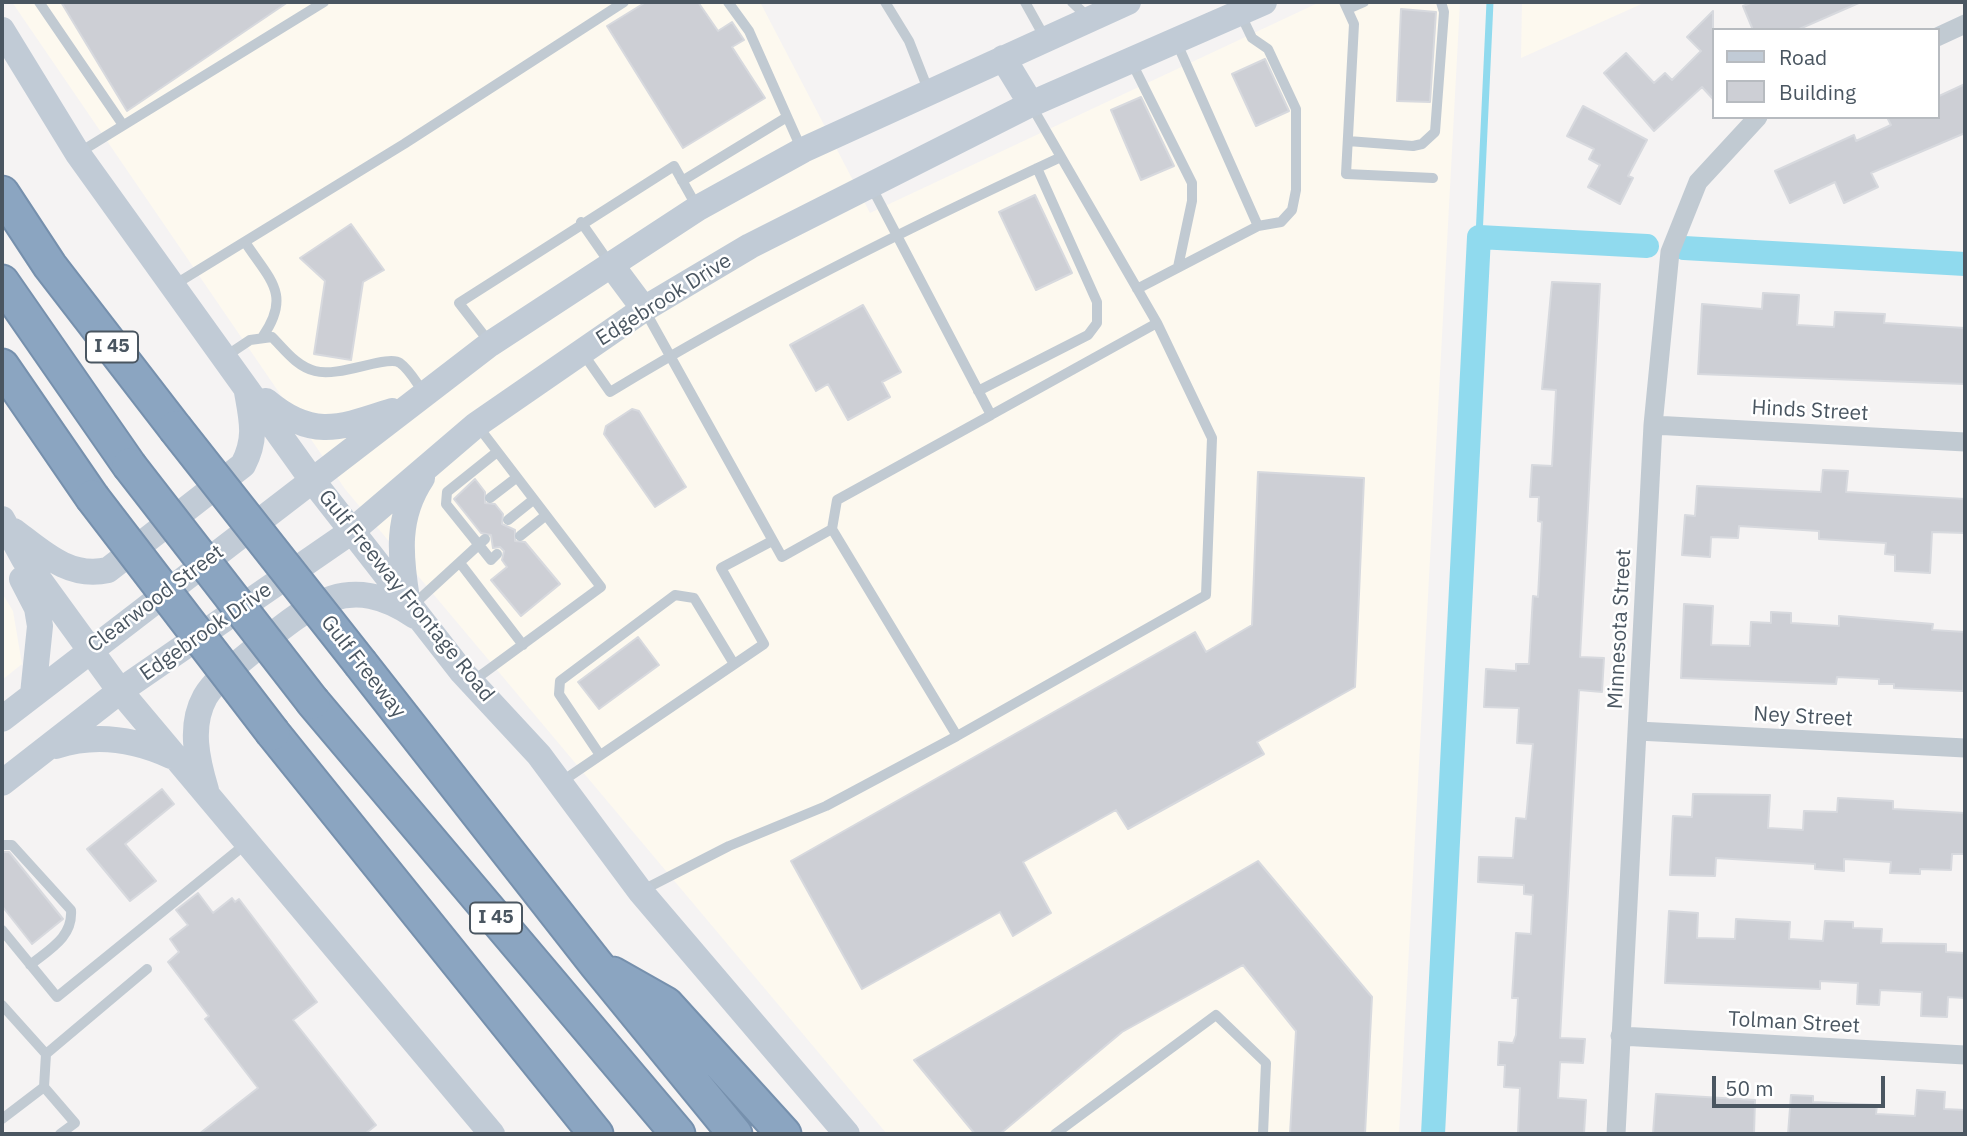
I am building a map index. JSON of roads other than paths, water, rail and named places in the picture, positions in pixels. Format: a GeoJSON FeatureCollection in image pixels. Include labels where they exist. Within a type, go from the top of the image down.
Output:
{"type":"FeatureCollection","features":[{"type":"Feature","properties":{"kind":"highway","name":"Gulf Freeway"},"geometry":{"type":"LineString","coordinates":[[2,193],[50,265],[175,428],[596,964],[735,1134]]}},
{"type":"Feature","properties":{"kind":"highway","name":"I 45"},"geometry":{"type":"LineString","coordinates":[[2,282],[129,465],[313,702],[678,1134]]}},
{"type":"Feature","properties":{"kind":"highway","name":"I 45"},"geometry":{"type":"LineString","coordinates":[[2,366],[92,498],[273,733],[596,1134]]}},
{"type":"Feature","properties":{"kind":"highway"},"geometry":{"type":"LineString","coordinates":[[596,964],[666,1004],[784,1134]]}},
{"type":"Feature","properties":{"kind":"main road"},"geometry":{"type":"LineString","coordinates":[[312,480],[490,344],[698,208],[803,150],[1046,39],[1081,10],[1128,2]]}},
{"type":"Feature","properties":{"kind":"main road","name":"Edgebrook Drive"},"geometry":{"type":"LineString","coordinates":[[120,691],[352,531],[476,425],[644,309],[750,246],[1031,104],[1264,2]]}},
{"type":"Feature","properties":{"kind":"main road","name":"Gulf Freeway Frontage Road"},"geometry":{"type":"LineString","coordinates":[[2,30],[78,154],[226,356],[312,480],[473,681],[560,783],[640,891],[847,1134]]}},
{"type":"Feature","properties":{"kind":"main road"},"geometry":{"type":"LineString","coordinates":[[1003,58],[1031,104]]}},
{"type":"Feature","properties":{"kind":"main road"},"geometry":{"type":"LineString","coordinates":[[611,266],[644,309]]}},
{"type":"Feature","properties":{"kind":"main road"},"geometry":{"type":"LineString","coordinates":[[244,382],[300,425],[315,428],[338,427],[417,399]]}},
{"type":"Feature","properties":{"kind":"main road"},"geometry":{"type":"LineString","coordinates":[[3,522],[46,556],[72,571],[95,573],[108,570],[243,465],[252,448],[253,426],[244,382]]}},
{"type":"Feature","properties":{"kind":"main road"},"geometry":{"type":"LineString","coordinates":[[208,796],[200,768],[195,730],[205,697],[225,674],[308,607],[342,596],[371,596],[415,610],[401,562],[401,526],[410,497],[433,462]]}},
{"type":"Feature","properties":{"kind":"main road","name":"Clearwood Street"},"geometry":{"type":"LineString","coordinates":[[2,719],[88,650],[312,480]]}},
{"type":"Feature","properties":{"kind":"main road"},"geometry":{"type":"LineString","coordinates":[[3,522],[24,559],[120,691],[492,1134]]}},
{"type":"Feature","properties":{"kind":"main road"},"geometry":{"type":"LineString","coordinates":[[3,522],[12,553],[37,608],[40,626],[33,694]]}},
{"type":"Feature","properties":{"kind":"main road"},"geometry":{"type":"LineString","coordinates":[[2,783],[120,691]]}},
{"type":"Feature","properties":{"kind":"main road"},"geometry":{"type":"LineString","coordinates":[[48,748],[83,739],[120,739],[155,748],[176,758]]}},
{"type":"Feature","properties":{"kind":"street"},"geometry":{"type":"LineString","coordinates":[[1939,36],[1965,24]]}},
{"type":"Feature","properties":{"kind":"street","name":"Minnesota Street"},"geometry":{"type":"LineString","coordinates":[[1616,1134],[1653,425],[1670,252],[1698,182],[1756,119]]}},
{"type":"Feature","properties":{"kind":"street","name":"Hinds Street"},"geometry":{"type":"LineString","coordinates":[[1653,425],[1965,442]]}},
{"type":"Feature","properties":{"kind":"street","name":"Ney Street"},"geometry":{"type":"LineString","coordinates":[[1638,732],[1965,748]]}},
{"type":"Feature","properties":{"kind":"street","name":"Tolman Street"},"geometry":{"type":"LineString","coordinates":[[1620,1036],[1965,1055]]}},
{"type":"Feature","properties":{"kind":"lane"},"geometry":{"type":"LineString","coordinates":[[39,2],[123,125]]}},
{"type":"Feature","properties":{"kind":"lane"},"geometry":{"type":"LineString","coordinates":[[78,154],[324,2]]}},
{"type":"Feature","properties":{"kind":"lane"},"geometry":{"type":"LineString","coordinates":[[173,285],[404,144],[624,2]]}},
{"type":"Feature","properties":{"kind":"lane"},"geometry":{"type":"LineString","coordinates":[[728,2],[749,31],[803,150]]}},
{"type":"Feature","properties":{"kind":"lane"},"geometry":{"type":"LineString","coordinates":[[885,2],[909,41],[929,92]]}},
{"type":"Feature","properties":{"kind":"lane"},"geometry":{"type":"LineString","coordinates":[[1025,2],[1046,39]]}},
{"type":"Feature","properties":{"kind":"lane"},"geometry":{"type":"LineString","coordinates":[[1364,2],[1346,5],[1354,24],[1346,174],[1433,178]]}},
{"type":"Feature","properties":{"kind":"lane"},"geometry":{"type":"LineString","coordinates":[[1348,141],[1413,146],[1422,144],[1435,132],[1444,12],[1441,2]]}},
{"type":"Feature","properties":{"kind":"lane"},"geometry":{"type":"LineString","coordinates":[[1137,289],[1258,226],[1280,222],[1292,211],[1298,118],[1294,102],[1268,49],[1252,38],[1240,13]]}},
{"type":"Feature","properties":{"kind":"lane"},"geometry":{"type":"LineString","coordinates":[[1176,41],[1258,226]]}},
{"type":"Feature","properties":{"kind":"lane"},"geometry":{"type":"LineString","coordinates":[[1131,60],[1192,183],[1192,201],[1178,267]]}},
{"type":"Feature","properties":{"kind":"lane"},"geometry":{"type":"LineString","coordinates":[[640,891],[729,846],[826,806],[957,736],[1206,594],[1212,438],[1157,323],[1031,104]]}},
{"type":"Feature","properties":{"kind":"lane"},"geometry":{"type":"LineString","coordinates":[[682,181],[788,117]]}},
{"type":"Feature","properties":{"kind":"lane"},"geometry":{"type":"LineString","coordinates":[[582,351],[610,392],[670,356],[897,235],[1061,157]]}},
{"type":"Feature","properties":{"kind":"lane"},"geometry":{"type":"LineString","coordinates":[[490,344],[459,303],[581,222],[674,166],[698,208]]}},
{"type":"Feature","properties":{"kind":"lane"},"geometry":{"type":"LineString","coordinates":[[978,391],[1088,335],[1097,323],[1099,310],[1037,168]]}},
{"type":"Feature","properties":{"kind":"lane"},"geometry":{"type":"LineString","coordinates":[[870,186],[990,415]]}},
{"type":"Feature","properties":{"kind":"lane"},"geometry":{"type":"LineString","coordinates":[[581,222],[611,266]]}},
{"type":"Feature","properties":{"kind":"lane"},"geometry":{"type":"LineString","coordinates":[[244,242],[276,288],[277,312],[263,337]]}},
{"type":"Feature","properties":{"kind":"lane"},"geometry":{"type":"LineString","coordinates":[[644,309],[782,557],[832,529]]}},
{"type":"Feature","properties":{"kind":"lane"},"geometry":{"type":"LineString","coordinates":[[957,736],[832,529],[837,500],[1157,323]]}},
{"type":"Feature","properties":{"kind":"lane"},"geometry":{"type":"LineString","coordinates":[[226,356],[250,340],[272,337],[296,363],[315,371],[339,374],[385,360],[395,361],[401,363],[417,399]]}},
{"type":"Feature","properties":{"kind":"lane"},"geometry":{"type":"LineString","coordinates":[[473,681],[601,587],[476,425]]}},
{"type":"Feature","properties":{"kind":"lane"},"geometry":{"type":"LineString","coordinates":[[497,452],[447,492],[446,504],[464,519],[482,542],[491,560],[498,554]]}},
{"type":"Feature","properties":{"kind":"lane"},"geometry":{"type":"LineString","coordinates":[[490,498],[516,478]]}},
{"type":"Feature","properties":{"kind":"lane"},"geometry":{"type":"LineString","coordinates":[[508,520],[533,500]]}},
{"type":"Feature","properties":{"kind":"lane"},"geometry":{"type":"LineString","coordinates":[[520,536],[545,516]]}},
{"type":"Feature","properties":{"kind":"lane"},"geometry":{"type":"LineString","coordinates":[[560,783],[764,644],[721,568],[772,541]]}},
{"type":"Feature","properties":{"kind":"lane"},"geometry":{"type":"LineString","coordinates":[[415,610],[482,542]]}},
{"type":"Feature","properties":{"kind":"lane"},"geometry":{"type":"LineString","coordinates":[[460,563],[523,645]]}},
{"type":"Feature","properties":{"kind":"lane"},"geometry":{"type":"LineString","coordinates":[[600,755],[559,694],[560,681],[675,595],[694,598],[734,664]]}},
{"type":"Feature","properties":{"kind":"lane"},"geometry":{"type":"LineString","coordinates":[[2,930],[57,997],[247,843]]}},
{"type":"Feature","properties":{"kind":"lane"},"geometry":{"type":"LineString","coordinates":[[2,845],[12,845],[71,910],[72,924],[67,935],[30,965]]}},
{"type":"Feature","properties":{"kind":"lane"},"geometry":{"type":"LineString","coordinates":[[46,1054],[147,969]]}},
{"type":"Feature","properties":{"kind":"lane"},"geometry":{"type":"LineString","coordinates":[[2,1005],[46,1054],[44,1087],[75,1123],[60,1134]]}},
{"type":"Feature","properties":{"kind":"lane"},"geometry":{"type":"LineString","coordinates":[[1055,1134],[1216,1015],[1266,1063],[1263,1134]]}},
{"type":"Feature","properties":{"kind":"lane"},"geometry":{"type":"LineString","coordinates":[[2,1119],[44,1087]]}},
{"type":"Feature","properties":{"kind":"waterway"},"geometry":{"type":"LineString","coordinates":[[1479,237],[1490,2]]}},
{"type":"Feature","properties":{"kind":"waterway"},"geometry":{"type":"LineString","coordinates":[[1433,1134],[1479,237],[1647,246]]}},
{"type":"Feature","properties":{"kind":"waterway"},"geometry":{"type":"LineString","coordinates":[[1684,248],[1965,264]]}}]}
